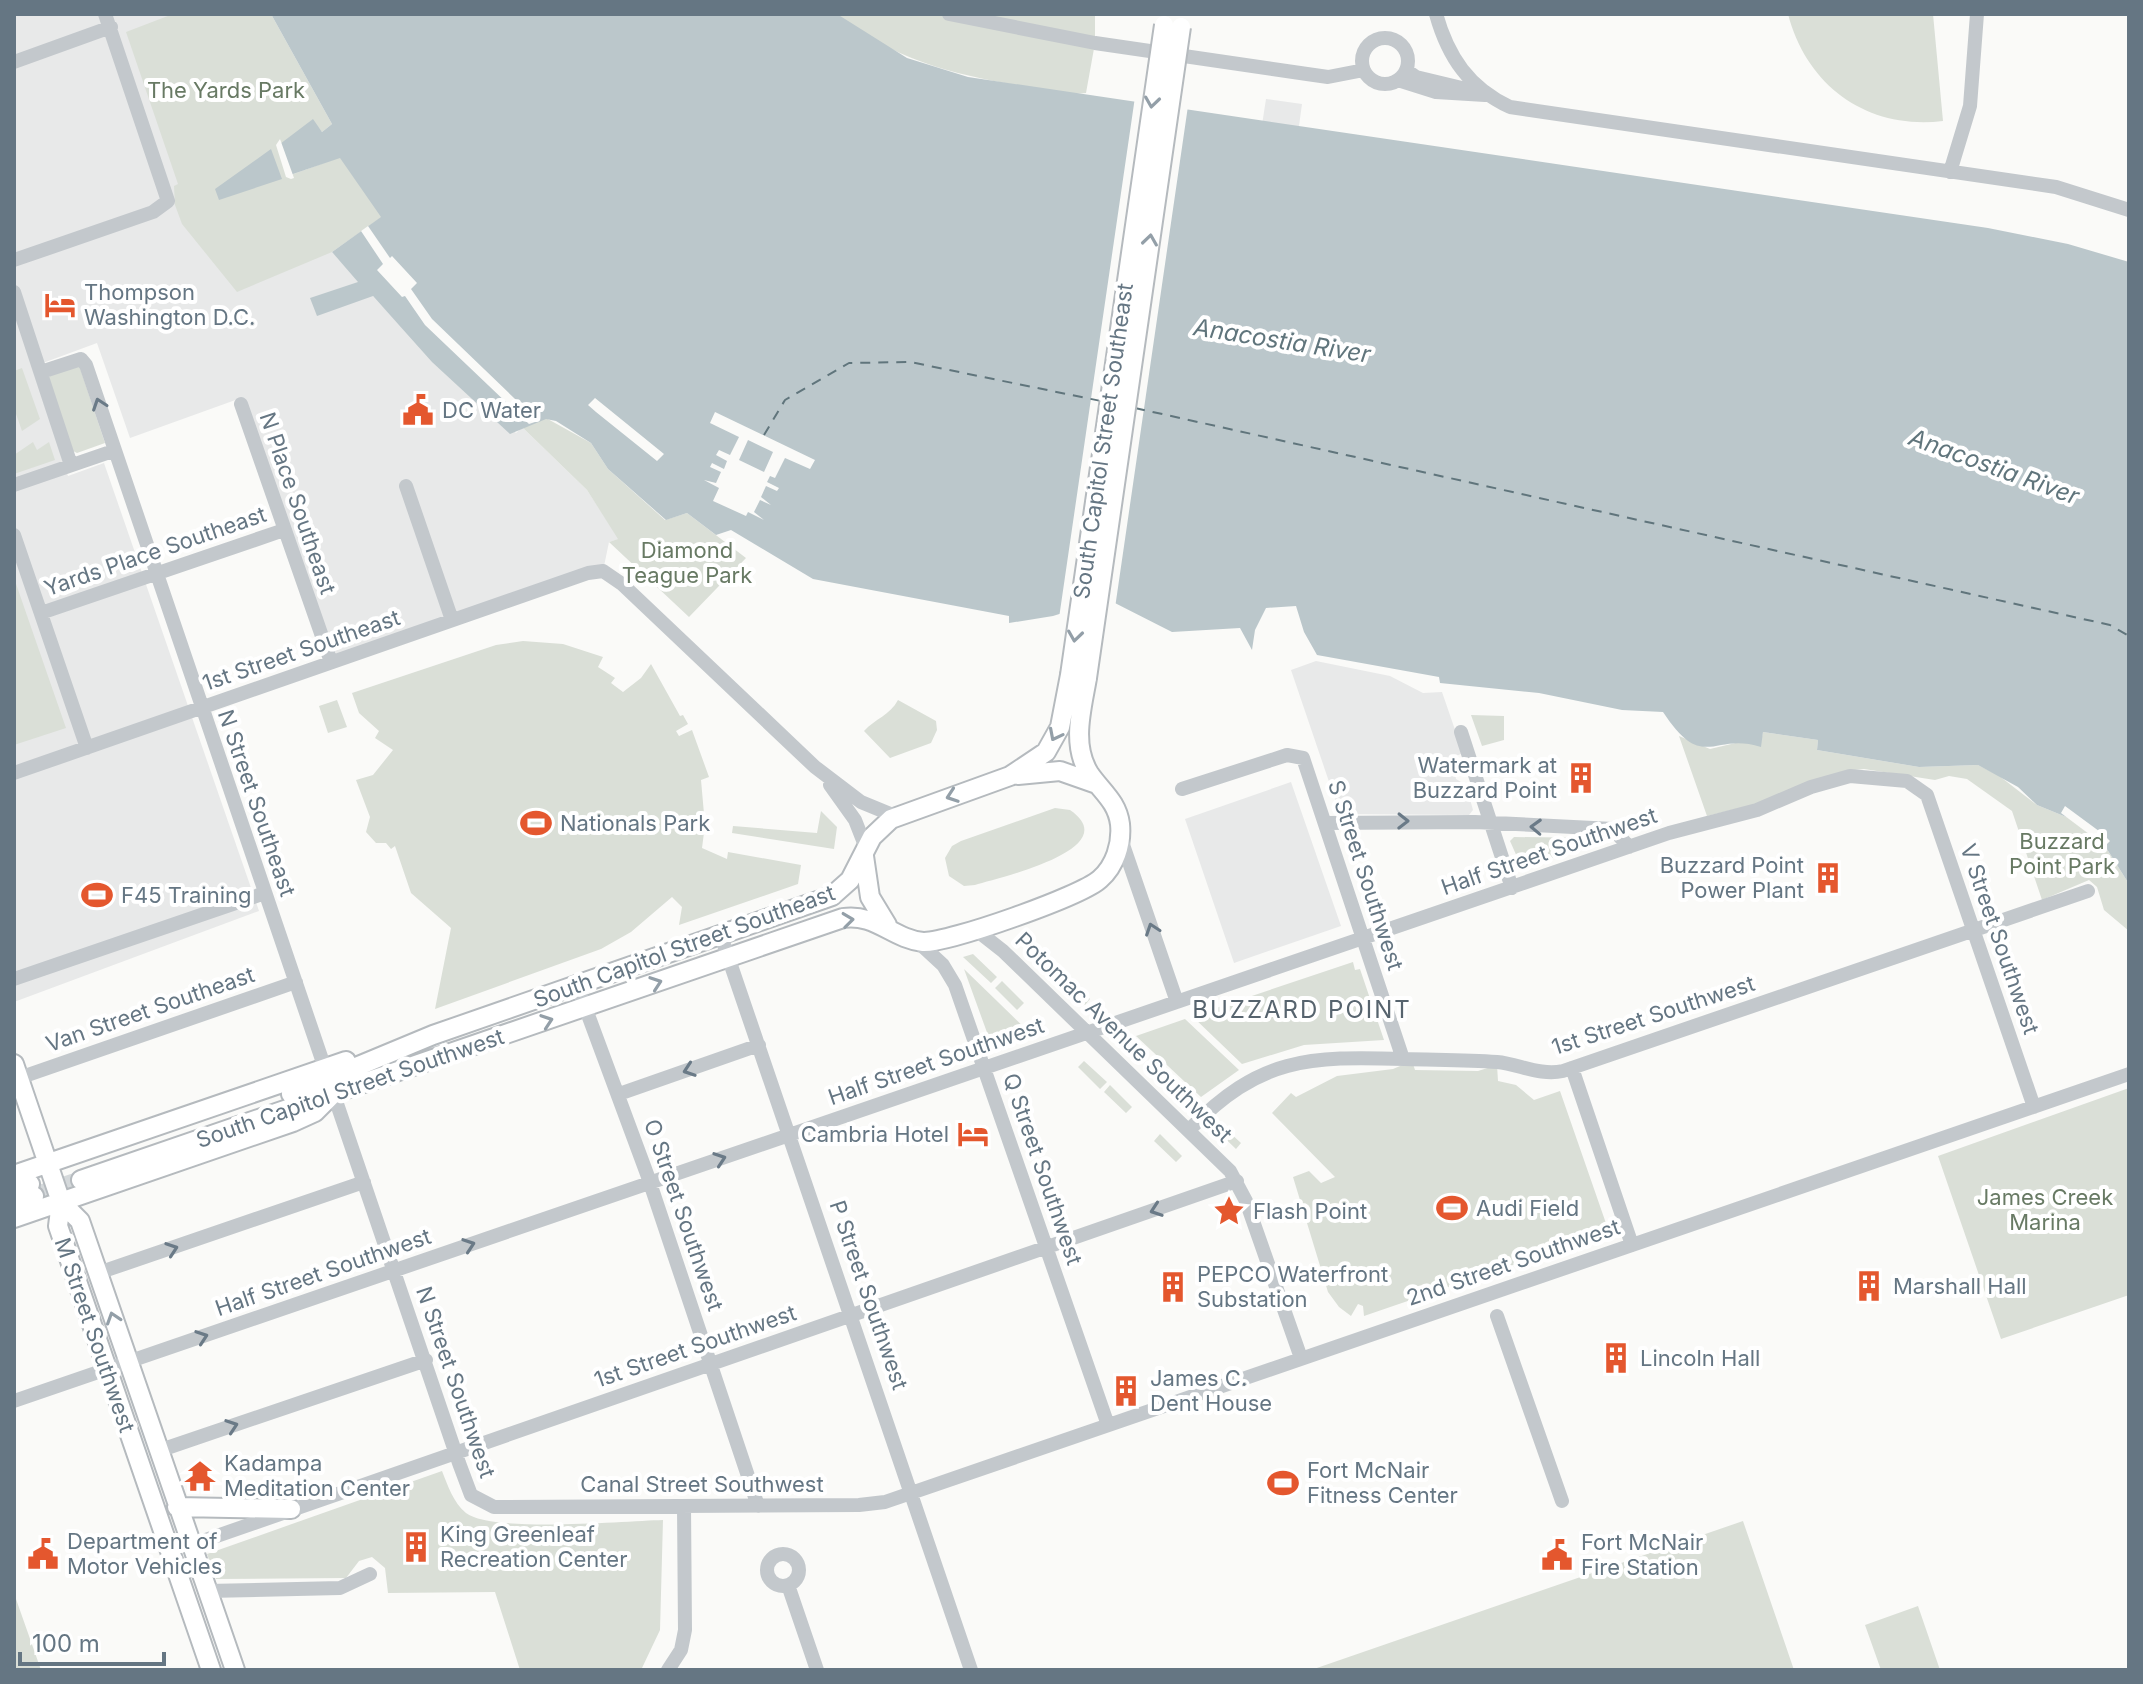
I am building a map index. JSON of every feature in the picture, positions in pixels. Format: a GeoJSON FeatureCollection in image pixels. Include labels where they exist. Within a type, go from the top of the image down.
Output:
{"type":"FeatureCollection","features":[{"type":"Feature","properties":{"kind":"main road","name":"South Capitol Street Southeast"},"geometry":{"type":"LineString","coordinates":[[330,1080],[433,1035],[832,896],[850,880],[879,828],[895,816],[1010,776],[1041,756],[1054,741],[1078,676],[1173,20]]}},
{"type":"Feature","properties":{"kind":"main road"},"geometry":{"type":"LineString","coordinates":[[917,941],[937,941],[1088,889],[1111,866],[1120,836],[1115,807],[1086,766],[1079,741],[1078,676]]}},
{"type":"Feature","properties":{"kind":"main road"},"geometry":{"type":"LineString","coordinates":[[1010,776],[1060,771],[1100,785]]}},
{"type":"Feature","properties":{"kind":"main road"},"geometry":{"type":"LineString","coordinates":[[865,851],[870,897],[891,930]]}},
{"type":"Feature","properties":{"kind":"main road","name":"South Capitol Street Southwest"},"geometry":{"type":"LineString","coordinates":[[79,1174],[330,1080],[584,1007],[843,918],[867,918],[917,941]]}},
{"type":"Feature","properties":{"kind":"main road"},"geometry":{"type":"LineString","coordinates":[[16,1071],[61,1202]]}},
{"type":"Feature","properties":{"kind":"main road"},"geometry":{"type":"LineString","coordinates":[[14,1203],[23,1186],[48,1163],[330,1080]]}},
{"type":"Feature","properties":{"kind":"main road"},"geometry":{"type":"LineString","coordinates":[[14,1218],[305,1117],[330,1080]]}},
{"type":"Feature","properties":{"kind":"main road","name":"M Street Southwest"},"geometry":{"type":"LineString","coordinates":[[61,1202],[80,1221],[235,1670]]}},
{"type":"Feature","properties":{"kind":"main road","name":"M Street Southwest"},"geometry":{"type":"LineString","coordinates":[[61,1202],[58,1226],[211,1670]]}},
{"type":"Feature","properties":{"kind":"main road"},"geometry":{"type":"LineString","coordinates":[[177,1507],[291,1509]]}},
{"type":"Feature","properties":{"kind":"street"},"geometry":{"type":"LineString","coordinates":[[949,14],[1095,43],[1328,77],[1364,70]]}},
{"type":"Feature","properties":{"kind":"street"},"geometry":{"type":"LineString","coordinates":[[1436,14],[1450,53],[1485,95]]}},
{"type":"Feature","properties":{"kind":"street"},"geometry":{"type":"LineString","coordinates":[[1950,172],[1970,106],[1977,14]]}},
{"type":"Feature","properties":{"kind":"street"},"geometry":{"type":"LineString","coordinates":[[14,62],[108,20],[168,201],[153,212],[14,260]]}},
{"type":"Feature","properties":{"kind":"street"},"geometry":{"type":"LineString","coordinates":[[1389,39],[1405,51],[1402,75],[1391,84],[1375,82],[1364,70],[1363,57],[1369,45],[1389,39]]}},
{"type":"Feature","properties":{"kind":"street"},"geometry":{"type":"LineString","coordinates":[[1402,75],[1436,92],[1485,95],[1510,107],[2063,189],[2129,210]]}},
{"type":"Feature","properties":{"kind":"street"},"geometry":{"type":"LineString","coordinates":[[14,292],[71,465]]}},
{"type":"Feature","properties":{"kind":"street","name":"N Street Southeast"},"geometry":{"type":"LineString","coordinates":[[41,372],[81,359],[98,399],[113,451],[330,1080]]}},
{"type":"Feature","properties":{"kind":"street","name":"N Place Southeast"},"geometry":{"type":"LineString","coordinates":[[241,404],[331,662]]}},
{"type":"Feature","properties":{"kind":"street"},"geometry":{"type":"LineString","coordinates":[[14,485],[113,451]]}},
{"type":"Feature","properties":{"kind":"street"},"geometry":{"type":"LineString","coordinates":[[406,486],[452,620]]}},
{"type":"Feature","properties":{"kind":"street","name":"Yards Place Southeast"},"geometry":{"type":"LineString","coordinates":[[41,613],[284,530]]}},
{"type":"Feature","properties":{"kind":"street"},"geometry":{"type":"LineString","coordinates":[[14,535],[87,748]]}},
{"type":"Feature","properties":{"kind":"street","name":"1st Street Southeast"},"geometry":{"type":"LineString","coordinates":[[14,773],[588,573],[603,571],[622,584],[815,767]]}},
{"type":"Feature","properties":{"kind":"street"},"geometry":{"type":"LineString","coordinates":[[1461,732],[1512,888]]}},
{"type":"Feature","properties":{"kind":"street","name":"S Street Southwest"},"geometry":{"type":"LineString","coordinates":[[1182,789],[1287,755],[1298,754],[1305,761],[1403,1059]]}},
{"type":"Feature","properties":{"kind":"street"},"geometry":{"type":"LineString","coordinates":[[815,767],[861,802],[895,816]]}},
{"type":"Feature","properties":{"kind":"street"},"geometry":{"type":"LineString","coordinates":[[815,767],[852,814],[865,851]]}},
{"type":"Feature","properties":{"kind":"street","name":"Half Street Southwest"},"geometry":{"type":"LineString","coordinates":[[14,1401],[1629,847],[1757,810],[1823,782],[1850,776],[1902,780],[1921,787]]}},
{"type":"Feature","properties":{"kind":"street","name":"V Street Southwest"},"geometry":{"type":"LineString","coordinates":[[1921,787],[1928,798],[2034,1107]]}},
{"type":"Feature","properties":{"kind":"street"},"geometry":{"type":"LineString","coordinates":[[1325,823],[1491,823],[1613,829],[1629,847]]}},
{"type":"Feature","properties":{"kind":"street"},"geometry":{"type":"LineString","coordinates":[[1120,836],[1177,1002]]}},
{"type":"Feature","properties":{"kind":"street","name":"1st Street Southwest"},"geometry":{"type":"LineString","coordinates":[[1189,1130],[1224,1095],[1268,1071],[1330,1057],[1496,1062],[1550,1072],[1572,1068],[2088,891]]}},
{"type":"Feature","properties":{"kind":"street"},"geometry":{"type":"LineString","coordinates":[[14,979],[265,893]]}},
{"type":"Feature","properties":{"kind":"street","name":"Potomac Avenue Southwest"},"geometry":{"type":"LineString","coordinates":[[975,929],[1189,1130],[1237,1181]]}},
{"type":"Feature","properties":{"kind":"street","name":"P Street Southwest"},"geometry":{"type":"LineString","coordinates":[[721,936],[970,1669]]}},
{"type":"Feature","properties":{"kind":"street","name":"Q Street Southwest"},"geometry":{"type":"LineString","coordinates":[[917,941],[934,955],[953,980],[1108,1425]]}},
{"type":"Feature","properties":{"kind":"street","name":"Van Street Southeast"},"geometry":{"type":"LineString","coordinates":[[16,1071],[296,982]]}},
{"type":"Feature","properties":{"kind":"street","name":"O Street Southwest"},"geometry":{"type":"LineString","coordinates":[[577,985],[650,1183],[758,1506]]}},
{"type":"Feature","properties":{"kind":"street"},"geometry":{"type":"LineString","coordinates":[[619,1094],[759,1045]]}},
{"type":"Feature","properties":{"kind":"street"},"geometry":{"type":"LineString","coordinates":[[1572,1068],[1632,1245]]}},
{"type":"Feature","properties":{"kind":"street","name":"2nd Street Southwest"},"geometry":{"type":"LineString","coordinates":[[912,1492],[2129,1074]]}},
{"type":"Feature","properties":{"kind":"street","name":"N Street Southwest"},"geometry":{"type":"LineString","coordinates":[[330,1080],[469,1492],[490,1506]]}},
{"type":"Feature","properties":{"kind":"street"},"geometry":{"type":"LineString","coordinates":[[1237,1181],[1301,1358]]}},
{"type":"Feature","properties":{"kind":"street","name":"1st Street Southwest"},"geometry":{"type":"LineString","coordinates":[[166,1543],[191,1545],[1237,1181]]}},
{"type":"Feature","properties":{"kind":"street"},"geometry":{"type":"LineString","coordinates":[[98,1273],[364,1182]]}},
{"type":"Feature","properties":{"kind":"street"},"geometry":{"type":"LineString","coordinates":[[1497,1316],[1562,1501]]}},
{"type":"Feature","properties":{"kind":"street"},"geometry":{"type":"LineString","coordinates":[[158,1451],[426,1360]]}},
{"type":"Feature","properties":{"kind":"street","name":"Canal Street Southwest"},"geometry":{"type":"LineString","coordinates":[[490,1506],[869,1505],[912,1492]]}},
{"type":"Feature","properties":{"kind":"street"},"geometry":{"type":"LineString","coordinates":[[668,1670],[681,1650],[685,1630],[684,1506]]}},
{"type":"Feature","properties":{"kind":"street"},"geometry":{"type":"LineString","coordinates":[[207,1591],[340,1588],[370,1574]]}},
{"type":"Feature","properties":{"kind":"street"},"geometry":{"type":"LineString","coordinates":[[788,1585],[817,1670]]}},
{"type":"Feature","properties":{"kind":"shaded area"},"geometry":{"type":"Polygon","coordinates":[[[14,14],[251,14],[332,252],[396,321],[516,433],[522,427],[587,490],[619,539],[609,542],[603,571],[331,662],[241,398],[130,438],[97,343],[32,367],[68,476],[104,463],[259,911],[14,1002],[14,14]]]}},
{"type":"Feature","properties":{"kind":"shaded area"},"geometry":{"type":"Polygon","coordinates":[[[1266,99],[1302,104],[1299,126],[1255,170],[1266,99]]]}},
{"type":"Feature","properties":{"kind":"shaded area"},"geometry":{"type":"Polygon","coordinates":[[[1316,661],[1390,676],[1423,693],[1442,692],[1463,753],[1452,758],[1456,779],[1466,785],[1473,810],[1469,815],[1340,814],[1291,670],[1316,661]]]}},
{"type":"Feature","properties":{"kind":"shaded area"},"geometry":{"type":"Polygon","coordinates":[[[1291,782],[1341,926],[1234,963],[1185,819],[1291,782]]]}},
{"type":"Feature","properties":{"kind":"green space","name":"The Yards Park"},"geometry":{"type":"Polygon","coordinates":[[[173,14],[271,14],[332,124],[322,132],[312,120],[291,175],[340,157],[382,217],[332,252],[237,292],[182,224],[175,205],[174,186],[178,184],[126,32],[173,14]]]}},
{"type":"Feature","properties":{"kind":"green space"},"geometry":{"type":"Polygon","coordinates":[[[837,14],[1095,14],[1095,43],[1086,93],[1073,94],[1010,84],[919,61],[863,33],[837,14]]]}},
{"type":"Feature","properties":{"kind":"green space"},"geometry":{"type":"Polygon","coordinates":[[[1788,14],[1933,14],[1943,121],[1916,122],[1890,118],[1844,98],[1810,63],[1797,40],[1788,14]]]}},
{"type":"Feature","properties":{"kind":"green space"},"geometry":{"type":"Polygon","coordinates":[[[79,365],[105,443],[77,453],[73,451],[48,379],[50,375],[79,365]]]}},
{"type":"Feature","properties":{"kind":"green space"},"geometry":{"type":"Polygon","coordinates":[[[22,368],[40,419],[22,431],[14,408],[14,371],[22,368]]]}},
{"type":"Feature","properties":{"kind":"green space","name":"Diamond Teague Park"},"geometry":{"type":"Polygon","coordinates":[[[546,418],[591,443],[608,469],[665,520],[687,513],[746,558],[689,617],[609,542],[618,539],[587,490],[522,427],[546,418]]]}},
{"type":"Feature","properties":{"kind":"green space"},"geometry":{"type":"Polygon","coordinates":[[[33,442],[37,450],[49,442],[55,460],[14,474],[14,455],[33,442]]]}},
{"type":"Feature","properties":{"kind":"green space"},"geometry":{"type":"Polygon","coordinates":[[[14,578],[66,728],[14,745],[14,578]]]}},
{"type":"Feature","properties":{"kind":"green space","name":"Nationals Park"},"geometry":{"type":"Polygon","coordinates":[[[523,641],[563,644],[603,657],[598,667],[615,678],[611,683],[623,692],[641,678],[651,664],[680,716],[683,715],[688,724],[676,731],[679,736],[692,730],[709,777],[701,780],[705,825],[702,848],[727,859],[728,852],[801,865],[798,884],[679,925],[682,907],[672,897],[631,932],[601,949],[435,1009],[451,928],[411,893],[395,846],[391,849],[386,843],[376,843],[366,832],[370,817],[356,780],[373,775],[393,750],[375,738],[379,731],[359,713],[352,693],[496,645],[523,641]]]}},
{"type":"Feature","properties":{"kind":"green space"},"geometry":{"type":"Polygon","coordinates":[[[337,700],[347,727],[328,733],[319,706],[337,700]]]}},
{"type":"Feature","properties":{"kind":"green space"},"geometry":{"type":"Polygon","coordinates":[[[898,700],[936,721],[937,730],[931,743],[890,758],[864,731],[898,700]]]}},
{"type":"Feature","properties":{"kind":"green space"},"geometry":{"type":"Polygon","coordinates":[[[1471,715],[1504,716],[1504,740],[1482,746],[1471,715]]]}},
{"type":"Feature","properties":{"kind":"green space","name":"Buzzard Point Park"},"geometry":{"type":"Polygon","coordinates":[[[1763,732],[1818,740],[1817,750],[1919,767],[1978,765],[1998,775],[2037,805],[2076,821],[2105,846],[2129,884],[2129,931],[2104,910],[2097,887],[2089,880],[2042,900],[2012,811],[1967,779],[1949,776],[1935,780],[1864,769],[1844,771],[1756,804],[1707,816],[1679,736],[1710,749],[1744,741],[1760,746],[1763,732]]]}},
{"type":"Feature","properties":{"kind":"green space"},"geometry":{"type":"Polygon","coordinates":[[[1055,808],[1070,810],[1083,824],[1082,837],[1071,849],[1052,860],[975,885],[964,886],[949,876],[945,858],[952,846],[1055,808]]]}},
{"type":"Feature","properties":{"kind":"green space"},"geometry":{"type":"Polygon","coordinates":[[[821,811],[837,827],[834,849],[732,833],[733,826],[817,833],[821,811]]]}},
{"type":"Feature","properties":{"kind":"green space"},"geometry":{"type":"Polygon","coordinates":[[[1514,837],[1602,838],[1603,841],[1522,868],[1510,841],[1514,837]]]}},
{"type":"Feature","properties":{"kind":"green space"},"geometry":{"type":"Polygon","coordinates":[[[1036,946],[1057,967],[1052,973],[1030,952],[1036,946]]]}},
{"type":"Feature","properties":{"kind":"green space"},"geometry":{"type":"Polygon","coordinates":[[[973,954],[997,977],[991,983],[963,957],[973,954]]]}},
{"type":"Feature","properties":{"kind":"green space"},"geometry":{"type":"Polygon","coordinates":[[[1353,962],[1355,970],[1360,969],[1384,1040],[1304,1045],[1242,1064],[1192,1016],[1353,962]]]}},
{"type":"Feature","properties":{"kind":"green space"},"geometry":{"type":"Polygon","coordinates":[[[964,969],[1032,1035],[993,1049],[964,969]]]}},
{"type":"Feature","properties":{"kind":"green space"},"geometry":{"type":"Polygon","coordinates":[[[1061,971],[1090,999],[1085,1005],[1055,976],[1061,971]]]}},
{"type":"Feature","properties":{"kind":"green space"},"geometry":{"type":"Polygon","coordinates":[[[1002,981],[1024,1003],[1017,1010],[995,988],[1002,981]]]}},
{"type":"Feature","properties":{"kind":"green space"},"geometry":{"type":"Polygon","coordinates":[[[1185,1019],[1239,1070],[1201,1097],[1136,1036],[1185,1019]]]}},
{"type":"Feature","properties":{"kind":"green space"},"geometry":{"type":"Polygon","coordinates":[[[1084,1061],[1107,1082],[1100,1089],[1078,1067],[1084,1061]]]}},
{"type":"Feature","properties":{"kind":"green space","name":"Audi Field"},"geometry":{"type":"Polygon","coordinates":[[[1412,1061],[1415,1070],[1478,1071],[1497,1065],[1498,1081],[1516,1085],[1534,1100],[1560,1091],[1609,1232],[1364,1316],[1363,1306],[1358,1304],[1351,1316],[1339,1307],[1328,1292],[1293,1177],[1309,1171],[1321,1183],[1335,1177],[1272,1113],[1291,1093],[1296,1097],[1337,1076],[1393,1069],[1412,1061]]]}},
{"type":"Feature","properties":{"kind":"green space"},"geometry":{"type":"Polygon","coordinates":[[[1169,1075],[1200,1105],[1195,1110],[1164,1081],[1169,1075]]]}},
{"type":"Feature","properties":{"kind":"green space"},"geometry":{"type":"Polygon","coordinates":[[[1110,1085],[1132,1107],[1126,1113],[1104,1092],[1110,1085]]]}},
{"type":"Feature","properties":{"kind":"green space","name":"James Creek Marina"},"geometry":{"type":"Polygon","coordinates":[[[2129,1088],[2129,1295],[2001,1339],[1938,1156],[2129,1088]]]}},
{"type":"Feature","properties":{"kind":"green space"},"geometry":{"type":"Polygon","coordinates":[[[1214,1118],[1241,1143],[1236,1149],[1209,1123],[1214,1118]]]}},
{"type":"Feature","properties":{"kind":"green space"},"geometry":{"type":"Polygon","coordinates":[[[1160,1134],[1182,1156],[1176,1162],[1154,1141],[1160,1134]]]}},
{"type":"Feature","properties":{"kind":"green space"},"geometry":{"type":"Polygon","coordinates":[[[442,1471],[458,1504],[466,1513],[480,1519],[530,1524],[663,1520],[660,1630],[642,1668],[520,1670],[495,1592],[388,1593],[385,1568],[372,1557],[359,1561],[346,1578],[216,1579],[207,1554],[442,1471]]]}},
{"type":"Feature","properties":{"kind":"green space"},"geometry":{"type":"Polygon","coordinates":[[[1743,1521],[1794,1670],[1311,1670],[1743,1521]]]}},
{"type":"Feature","properties":{"kind":"green space"},"geometry":{"type":"Polygon","coordinates":[[[16,1599],[41,1670],[14,1670],[16,1599]]]}},
{"type":"Feature","properties":{"kind":"green space"},"geometry":{"type":"Polygon","coordinates":[[[1918,1606],[1940,1670],[1881,1670],[1865,1625],[1918,1606]]]}},
{"type":"Feature","properties":{"kind":"water","name":"Anacostia River"},"geometry":{"type":"Polygon","coordinates":[[[271,14],[837,14],[907,58],[968,77],[1988,228],[2068,244],[2129,262],[2129,884],[2105,846],[2076,821],[2037,805],[2018,787],[1978,765],[1919,767],[1817,750],[1818,740],[1763,732],[1761,747],[1745,743],[1699,746],[1677,731],[1663,712],[1622,710],[1539,693],[1440,683],[1439,677],[1317,655],[1304,632],[1296,606],[1266,608],[1255,630],[1252,650],[1240,628],[1172,632],[1107,599],[1053,616],[1009,623],[1009,616],[813,579],[731,530],[716,535],[687,513],[666,520],[608,469],[591,443],[556,421],[546,419],[510,434],[432,362],[373,296],[317,316],[310,298],[358,282],[332,252],[381,217],[340,158],[290,175],[280,144],[313,119],[322,132],[332,124],[271,14]]]}},
{"type":"Feature","properties":{"kind":"water"},"geometry":{"type":"Polygon","coordinates":[[[271,149],[282,179],[219,200],[215,189],[271,149]]]}},
{"type":"Feature","properties":{"kind":"pier"},"geometry":{"type":"Polygon","coordinates":[[[1135,97],[1188,106],[1115,608],[1105,602],[1059,618],[1135,97]]]}},
{"type":"Feature","properties":{"kind":"pier"},"geometry":{"type":"Polygon","coordinates":[[[280,139],[294,178],[291,179],[286,177],[276,145],[280,139]]]}},
{"type":"Feature","properties":{"kind":"pier"},"geometry":{"type":"Polygon","coordinates":[[[368,226],[390,258],[392,256],[417,283],[411,289],[432,319],[538,421],[529,424],[425,325],[405,296],[402,297],[377,270],[383,264],[361,231],[368,226]]]}},
{"type":"Feature","properties":{"kind":"pier"},"geometry":{"type":"Polygon","coordinates":[[[595,398],[664,454],[657,461],[596,412],[588,405],[595,398]]]}},
{"type":"Feature","properties":{"kind":"pier"},"geometry":{"type":"Polygon","coordinates":[[[715,412],[815,460],[810,469],[785,458],[775,478],[770,476],[767,482],[779,488],[777,491],[766,486],[761,497],[771,505],[760,500],[754,512],[764,520],[748,512],[746,516],[713,501],[719,488],[704,480],[716,483],[721,472],[710,467],[712,463],[724,469],[727,461],[716,455],[719,450],[730,455],[739,437],[710,423],[715,412]],[[748,440],[739,460],[764,472],[773,452],[748,440]]]}},
{"type":"Feature","properties":{"kind":"pier"},"geometry":{"type":"Polygon","coordinates":[[[2065,806],[2110,841],[2105,846],[2061,813],[2065,806]]]}},
{"type":"Feature","properties":{"kind":"ferry route"},"geometry":{"type":"LineString","coordinates":[[764,435],[785,400],[849,363],[910,362],[1101,401]]}},
{"type":"Feature","properties":{"kind":"ferry route"},"geometry":{"type":"LineString","coordinates":[[1135,408],[2110,625],[2129,636]]}},
{"type":"Feature","properties":{"kind":"tunnel"},"geometry":{"type":"LineString","coordinates":[[34,1196],[81,1180]]}},
{"type":"Feature","properties":{"kind":"place","name":"Thompson Washington D.C."},"geometry":{"type":"Point","coordinates":[60,305]}},
{"type":"Feature","properties":{"kind":"place","name":"DC Water"},"geometry":{"type":"Point","coordinates":[418,410]}},
{"type":"Feature","properties":{"kind":"place","name":"Watermark at Buzzard Point"},"geometry":{"type":"Point","coordinates":[1581,778]}},
{"type":"Feature","properties":{"kind":"place","name":"Nationals Park"},"geometry":{"type":"Point","coordinates":[536,823]}},
{"type":"Feature","properties":{"kind":"place","name":"Buzzard Point Power Plant"},"geometry":{"type":"Point","coordinates":[1828,878]}},
{"type":"Feature","properties":{"kind":"place","name":"F45 Training"},"geometry":{"type":"Point","coordinates":[97,895]}},
{"type":"Feature","properties":{"kind":"place","name":"Cambria Hotel"},"geometry":{"type":"Point","coordinates":[973,1134]}},
{"type":"Feature","properties":{"kind":"place","name":"Audi Field"},"geometry":{"type":"Point","coordinates":[1452,1208]}},
{"type":"Feature","properties":{"kind":"place","name":"Flash Point"},"geometry":{"type":"Point","coordinates":[1229,1211]}},
{"type":"Feature","properties":{"kind":"place","name":"Marshall Hall"},"geometry":{"type":"Point","coordinates":[1869,1286]}},
{"type":"Feature","properties":{"kind":"place","name":"PEPCO Waterfront Substation"},"geometry":{"type":"Point","coordinates":[1173,1287]}},
{"type":"Feature","properties":{"kind":"place","name":"Lincoln Hall"},"geometry":{"type":"Point","coordinates":[1616,1358]}},
{"type":"Feature","properties":{"kind":"place","name":"James C. Dent House"},"geometry":{"type":"Point","coordinates":[1126,1391]}},
{"type":"Feature","properties":{"kind":"place","name":"Kadampa Meditation Center"},"geometry":{"type":"Point","coordinates":[200,1476]}},
{"type":"Feature","properties":{"kind":"place","name":"Fort McNair Fitness Center"},"geometry":{"type":"Point","coordinates":[1283,1483]}},
{"type":"Feature","properties":{"kind":"place","name":"King Greenleaf Recreation Center"},"geometry":{"type":"Point","coordinates":[416,1547]}},
{"type":"Feature","properties":{"kind":"place","name":"Department of Motor Vehicles"},"geometry":{"type":"Point","coordinates":[43,1554]}},
{"type":"Feature","properties":{"kind":"place","name":"Fort McNair Fire Station"},"geometry":{"type":"Point","coordinates":[1557,1555]}},
{"type":"Feature","properties":{"kind":"district","name":"BUZZARD POINT"},"geometry":{"type":"Point","coordinates":[1302,1010]}}]}
